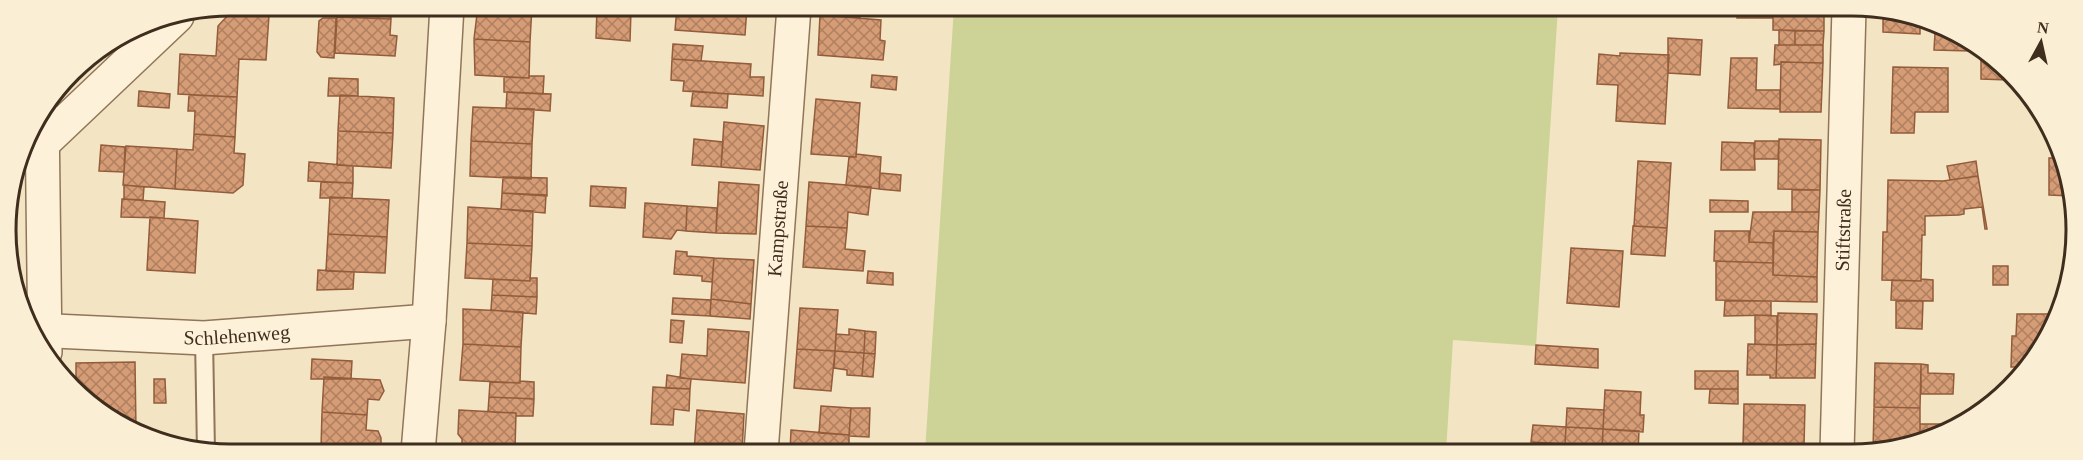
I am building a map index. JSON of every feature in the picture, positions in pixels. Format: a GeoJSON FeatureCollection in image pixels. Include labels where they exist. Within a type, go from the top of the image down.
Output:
{"type":"FeatureCollection","features":[{"type":"Feature","properties":{"kind":"street"},"geometry":{"type":"LineString","coordinates":[[419,444],[429,321],[446,16]]}},
{"type":"Feature","properties":{"kind":"street","name":"Kampstraße"},"geometry":{"type":"LineString","coordinates":[[762,444],[793,16]]}},
{"type":"Feature","properties":{"kind":"street","name":"Stiftstraße"},"geometry":{"type":"LineString","coordinates":[[1837,444],[1849,16]]}},
{"type":"Feature","properties":{"kind":"street"},"geometry":{"type":"LineString","coordinates":[[42,129],[164,27]]}},
{"type":"Feature","properties":{"kind":"street"},"geometry":{"type":"LineString","coordinates":[[41,328],[42,130]]}},
{"type":"Feature","properties":{"kind":"street","name":"Schlehenweg"},"geometry":{"type":"LineString","coordinates":[[45,337],[204,338],[429,321]]}},
{"type":"Feature","properties":{"kind":"lane"},"geometry":{"type":"LineString","coordinates":[[204,338],[206,442]]}},
{"type":"Feature","properties":{"kind":"green space"},"geometry":{"type":"Polygon","coordinates":[[[953,16],[1557,16],[1536,346],[1453,340],[1446,444],[926,444],[953,16]]]}},
{"type":"Feature","properties":{"kind":"building"},"geometry":{"type":"Polygon","coordinates":[[[227,16],[269,16],[266,60],[239,59],[237,97],[178,94],[180,54],[216,56],[218,26],[227,16]]]}},
{"type":"Feature","properties":{"kind":"building"},"geometry":{"type":"Polygon","coordinates":[[[391,16],[391,19],[337,17],[391,16]]]}},
{"type":"Feature","properties":{"kind":"building"},"geometry":{"type":"Polygon","coordinates":[[[477,16],[531,16],[530,42],[474,39],[477,16]]]}},
{"type":"Feature","properties":{"kind":"building"},"geometry":{"type":"Polygon","coordinates":[[[597,16],[631,16],[630,41],[596,38],[597,16]]]}},
{"type":"Feature","properties":{"kind":"building"},"geometry":{"type":"Polygon","coordinates":[[[676,16],[746,16],[745,35],[675,30],[676,16]]]}},
{"type":"Feature","properties":{"kind":"building"},"geometry":{"type":"Polygon","coordinates":[[[820,16],[881,20],[880,40],[885,41],[883,60],[818,55],[820,16]]]}},
{"type":"Feature","properties":{"kind":"building"},"geometry":{"type":"Polygon","coordinates":[[[833,16],[860,16],[860,18],[833,16]]]}},
{"type":"Feature","properties":{"kind":"building"},"geometry":{"type":"Polygon","coordinates":[[[1737,16],[1773,16],[1773,18],[1737,18],[1737,16]]]}},
{"type":"Feature","properties":{"kind":"building"},"geometry":{"type":"Polygon","coordinates":[[[1773,16],[1824,16],[1824,31],[1773,30],[1773,16]]]}},
{"type":"Feature","properties":{"kind":"building"},"geometry":{"type":"Polygon","coordinates":[[[337,17],[391,19],[390,35],[397,36],[395,56],[335,53],[337,17]]]}},
{"type":"Feature","properties":{"kind":"building"},"geometry":{"type":"Polygon","coordinates":[[[323,18],[336,18],[334,58],[321,57],[317,52],[319,21],[323,18]]]}},
{"type":"Feature","properties":{"kind":"building"},"geometry":{"type":"Polygon","coordinates":[[[1883,18],[1920,27],[1920,34],[1883,32],[1883,18]]]}},
{"type":"Feature","properties":{"kind":"building"},"geometry":{"type":"Polygon","coordinates":[[[1779,30],[1795,31],[1795,45],[1779,45],[1779,30]]]}},
{"type":"Feature","properties":{"kind":"building"},"geometry":{"type":"Polygon","coordinates":[[[1795,31],[1824,31],[1823,45],[1795,45],[1795,31]]]}},
{"type":"Feature","properties":{"kind":"building"},"geometry":{"type":"Polygon","coordinates":[[[1935,33],[1970,51],[1934,50],[1935,33]]]}},
{"type":"Feature","properties":{"kind":"building"},"geometry":{"type":"Polygon","coordinates":[[[1668,38],[1702,40],[1700,75],[1668,73],[1668,38]]]}},
{"type":"Feature","properties":{"kind":"building"},"geometry":{"type":"Polygon","coordinates":[[[474,39],[530,42],[529,78],[475,75],[474,39]]]}},
{"type":"Feature","properties":{"kind":"building"},"geometry":{"type":"Polygon","coordinates":[[[673,44],[703,46],[701,61],[672,59],[673,44]]]}},
{"type":"Feature","properties":{"kind":"building"},"geometry":{"type":"Polygon","coordinates":[[[1775,45],[1823,45],[1823,63],[1781,62],[1781,64],[1774,65],[1775,45]]]}},
{"type":"Feature","properties":{"kind":"building"},"geometry":{"type":"Polygon","coordinates":[[[1620,53],[1669,55],[1665,124],[1616,121],[1618,85],[1597,84],[1599,54],[1620,56],[1620,53]]]}},
{"type":"Feature","properties":{"kind":"building"},"geometry":{"type":"Polygon","coordinates":[[[1731,58],[1757,58],[1756,90],[1780,90],[1780,109],[1728,108],[1731,58]]]}},
{"type":"Feature","properties":{"kind":"building"},"geometry":{"type":"Polygon","coordinates":[[[672,59],[751,64],[750,77],[764,77],[763,96],[683,91],[684,81],[671,80],[672,59]]]}},
{"type":"Feature","properties":{"kind":"building"},"geometry":{"type":"Polygon","coordinates":[[[1981,59],[2005,80],[1981,79],[1981,59]]]}},
{"type":"Feature","properties":{"kind":"building"},"geometry":{"type":"Polygon","coordinates":[[[1781,62],[1823,63],[1821,112],[1780,112],[1781,62]]]}},
{"type":"Feature","properties":{"kind":"building"},"geometry":{"type":"Polygon","coordinates":[[[1893,67],[1948,68],[1948,112],[1915,112],[1914,133],[1891,133],[1893,67]]]}},
{"type":"Feature","properties":{"kind":"building"},"geometry":{"type":"Polygon","coordinates":[[[872,75],[897,77],[896,90],[871,87],[872,75]]]}},
{"type":"Feature","properties":{"kind":"building"},"geometry":{"type":"Polygon","coordinates":[[[529,76],[544,76],[543,94],[504,92],[504,77],[529,78],[529,76]]]}},
{"type":"Feature","properties":{"kind":"building"},"geometry":{"type":"Polygon","coordinates":[[[329,78],[358,79],[358,96],[328,96],[329,78]]]}},
{"type":"Feature","properties":{"kind":"building"},"geometry":{"type":"Polygon","coordinates":[[[139,91],[170,94],[169,108],[138,106],[139,91]]]}},
{"type":"Feature","properties":{"kind":"building"},"geometry":{"type":"Polygon","coordinates":[[[693,91],[728,94],[727,108],[691,106],[693,91]]]}},
{"type":"Feature","properties":{"kind":"building"},"geometry":{"type":"Polygon","coordinates":[[[507,92],[551,94],[550,111],[506,108],[507,92]]]}},
{"type":"Feature","properties":{"kind":"building"},"geometry":{"type":"Polygon","coordinates":[[[189,95],[237,97],[235,137],[194,134],[195,111],[188,111],[189,95]]]}},
{"type":"Feature","properties":{"kind":"building"},"geometry":{"type":"Polygon","coordinates":[[[340,95],[394,98],[393,133],[338,131],[340,95]]]}},
{"type":"Feature","properties":{"kind":"building"},"geometry":{"type":"Polygon","coordinates":[[[816,99],[860,103],[856,157],[811,154],[816,99]]]}},
{"type":"Feature","properties":{"kind":"building"},"geometry":{"type":"Polygon","coordinates":[[[473,107],[534,109],[532,144],[471,141],[473,107]]]}},
{"type":"Feature","properties":{"kind":"building"},"geometry":{"type":"Polygon","coordinates":[[[724,122],[764,126],[760,170],[721,167],[724,122]]]}},
{"type":"Feature","properties":{"kind":"building"},"geometry":{"type":"Polygon","coordinates":[[[338,131],[393,133],[391,168],[337,165],[338,131]]]}},
{"type":"Feature","properties":{"kind":"building"},"geometry":{"type":"Polygon","coordinates":[[[194,134],[235,137],[234,153],[245,154],[243,185],[233,193],[175,189],[177,149],[193,150],[194,134]]]}},
{"type":"Feature","properties":{"kind":"building"},"geometry":{"type":"Polygon","coordinates":[[[694,139],[723,142],[721,167],[692,165],[694,139]]]}},
{"type":"Feature","properties":{"kind":"building"},"geometry":{"type":"Polygon","coordinates":[[[1779,139],[1821,140],[1820,190],[1778,189],[1779,139]]]}},
{"type":"Feature","properties":{"kind":"building"},"geometry":{"type":"Polygon","coordinates":[[[471,141],[532,144],[531,179],[470,176],[471,141]]]}},
{"type":"Feature","properties":{"kind":"building"},"geometry":{"type":"Polygon","coordinates":[[[1755,141],[1779,141],[1778,159],[1754,159],[1755,141]]]}},
{"type":"Feature","properties":{"kind":"building"},"geometry":{"type":"Polygon","coordinates":[[[1722,142],[1754,143],[1755,170],[1721,170],[1722,142]]]}},
{"type":"Feature","properties":{"kind":"building"},"geometry":{"type":"Polygon","coordinates":[[[101,145],[125,147],[124,172],[99,171],[101,145]]]}},
{"type":"Feature","properties":{"kind":"building"},"geometry":{"type":"Polygon","coordinates":[[[126,146],[177,149],[175,189],[123,185],[126,146]]]}},
{"type":"Feature","properties":{"kind":"building"},"geometry":{"type":"Polygon","coordinates":[[[856,154],[881,157],[879,189],[846,185],[849,157],[856,157],[856,154]]]}},
{"type":"Feature","properties":{"kind":"building"},"geometry":{"type":"Polygon","coordinates":[[[2053,156],[2064,196],[2049,195],[2049,158],[2053,158],[2053,156]]]}},
{"type":"Feature","properties":{"kind":"building"},"geometry":{"type":"Polygon","coordinates":[[[1638,161],[1671,163],[1667,228],[1634,226],[1638,161]]]}},
{"type":"Feature","properties":{"kind":"building"},"geometry":{"type":"Polygon","coordinates":[[[1976,161],[1978,176],[1950,180],[1947,166],[1976,161]]]}},
{"type":"Feature","properties":{"kind":"building"},"geometry":{"type":"Polygon","coordinates":[[[309,162],[353,166],[353,183],[308,181],[309,162]]]}},
{"type":"Feature","properties":{"kind":"building"},"geometry":{"type":"Polygon","coordinates":[[[880,173],[901,175],[900,191],[879,189],[880,173]]]}},
{"type":"Feature","properties":{"kind":"building"},"geometry":{"type":"Polygon","coordinates":[[[1978,176],[1987,229],[1985,229],[1982,207],[1964,209],[1964,214],[1959,215],[1925,216],[1925,235],[1922,235],[1921,281],[1882,280],[1883,232],[1887,232],[1888,180],[1943,181],[1978,176]]]}},
{"type":"Feature","properties":{"kind":"building"},"geometry":{"type":"Polygon","coordinates":[[[503,177],[547,178],[547,196],[502,193],[503,177]]]}},
{"type":"Feature","properties":{"kind":"building"},"geometry":{"type":"Polygon","coordinates":[[[321,182],[353,183],[352,198],[320,198],[321,182]]]}},
{"type":"Feature","properties":{"kind":"building"},"geometry":{"type":"Polygon","coordinates":[[[719,182],[759,185],[756,234],[716,233],[719,182]]]}},
{"type":"Feature","properties":{"kind":"building"},"geometry":{"type":"Polygon","coordinates":[[[809,182],[871,187],[868,215],[848,212],[847,228],[806,226],[809,182]]]}},
{"type":"Feature","properties":{"kind":"building"},"geometry":{"type":"Polygon","coordinates":[[[124,185],[144,187],[143,200],[124,199],[124,185]]]}},
{"type":"Feature","properties":{"kind":"building"},"geometry":{"type":"Polygon","coordinates":[[[591,186],[626,188],[625,208],[590,206],[591,186]]]}},
{"type":"Feature","properties":{"kind":"building"},"geometry":{"type":"Polygon","coordinates":[[[1792,190],[1820,190],[1819,212],[1792,212],[1792,190]]]}},
{"type":"Feature","properties":{"kind":"building"},"geometry":{"type":"Polygon","coordinates":[[[502,193],[546,195],[545,213],[501,209],[502,193]]]}},
{"type":"Feature","properties":{"kind":"building"},"geometry":{"type":"Polygon","coordinates":[[[330,197],[389,200],[387,237],[328,234],[330,197]]]}},
{"type":"Feature","properties":{"kind":"building"},"geometry":{"type":"Polygon","coordinates":[[[122,199],[165,202],[164,218],[121,217],[122,199]]]}},
{"type":"Feature","properties":{"kind":"building"},"geometry":{"type":"Polygon","coordinates":[[[1710,200],[1748,201],[1748,212],[1710,212],[1710,200]]]}},
{"type":"Feature","properties":{"kind":"building"},"geometry":{"type":"Polygon","coordinates":[[[645,203],[687,206],[686,231],[677,230],[671,239],[643,237],[645,203]]]}},
{"type":"Feature","properties":{"kind":"building"},"geometry":{"type":"Polygon","coordinates":[[[687,206],[717,208],[716,233],[686,231],[687,206]]]}},
{"type":"Feature","properties":{"kind":"building"},"geometry":{"type":"Polygon","coordinates":[[[468,207],[533,211],[532,246],[467,243],[468,207]]]}},
{"type":"Feature","properties":{"kind":"building"},"geometry":{"type":"Polygon","coordinates":[[[1753,212],[1819,212],[1818,232],[1774,231],[1773,243],[1749,242],[1753,212]]]}},
{"type":"Feature","properties":{"kind":"building"},"geometry":{"type":"Polygon","coordinates":[[[150,217],[198,221],[195,273],[147,270],[150,217]]]}},
{"type":"Feature","properties":{"kind":"building"},"geometry":{"type":"Polygon","coordinates":[[[806,226],[847,228],[845,249],[865,251],[863,271],[803,267],[806,226]]]}},
{"type":"Feature","properties":{"kind":"building"},"geometry":{"type":"Polygon","coordinates":[[[1633,226],[1667,228],[1665,256],[1631,254],[1633,226]]]}},
{"type":"Feature","properties":{"kind":"building"},"geometry":{"type":"Polygon","coordinates":[[[1715,231],[1749,231],[1749,242],[1773,243],[1773,263],[1714,261],[1715,231]]]}},
{"type":"Feature","properties":{"kind":"building"},"geometry":{"type":"Polygon","coordinates":[[[1774,231],[1818,232],[1817,277],[1773,275],[1774,231]]]}},
{"type":"Feature","properties":{"kind":"building"},"geometry":{"type":"Polygon","coordinates":[[[328,234],[387,237],[385,273],[326,271],[328,234]]]}},
{"type":"Feature","properties":{"kind":"building"},"geometry":{"type":"Polygon","coordinates":[[[467,243],[532,246],[530,281],[465,278],[467,243]]]}},
{"type":"Feature","properties":{"kind":"building"},"geometry":{"type":"Polygon","coordinates":[[[1571,248],[1623,251],[1619,307],[1567,303],[1571,248]]]}},
{"type":"Feature","properties":{"kind":"building"},"geometry":{"type":"Polygon","coordinates":[[[676,251],[687,252],[687,256],[714,258],[712,282],[702,281],[702,276],[674,274],[676,251]]]}},
{"type":"Feature","properties":{"kind":"building"},"geometry":{"type":"Polygon","coordinates":[[[714,258],[754,260],[751,304],[711,299],[714,258]]]}},
{"type":"Feature","properties":{"kind":"building"},"geometry":{"type":"Polygon","coordinates":[[[1716,261],[1773,263],[1773,275],[1817,277],[1817,302],[1716,300],[1716,261]]]}},
{"type":"Feature","properties":{"kind":"building"},"geometry":{"type":"Polygon","coordinates":[[[1993,266],[2008,266],[2008,285],[1993,285],[1993,266]]]}},
{"type":"Feature","properties":{"kind":"building"},"geometry":{"type":"Polygon","coordinates":[[[318,270],[354,272],[353,289],[317,290],[318,270]]]}},
{"type":"Feature","properties":{"kind":"building"},"geometry":{"type":"Polygon","coordinates":[[[868,271],[893,273],[893,285],[867,283],[868,271]]]}},
{"type":"Feature","properties":{"kind":"building"},"geometry":{"type":"Polygon","coordinates":[[[530,278],[537,278],[537,297],[492,295],[493,279],[530,281],[530,278]]]}},
{"type":"Feature","properties":{"kind":"building"},"geometry":{"type":"Polygon","coordinates":[[[1921,279],[1933,280],[1933,301],[1891,300],[1892,280],[1921,281],[1921,279]]]}},
{"type":"Feature","properties":{"kind":"building"},"geometry":{"type":"Polygon","coordinates":[[[492,295],[537,297],[536,314],[491,310],[492,295]]]}},
{"type":"Feature","properties":{"kind":"building"},"geometry":{"type":"Polygon","coordinates":[[[673,298],[711,300],[710,316],[672,314],[673,298]]]}},
{"type":"Feature","properties":{"kind":"building"},"geometry":{"type":"Polygon","coordinates":[[[711,299],[751,304],[750,319],[710,316],[711,299]]]}},
{"type":"Feature","properties":{"kind":"building"},"geometry":{"type":"Polygon","coordinates":[[[1725,301],[1771,301],[1771,315],[1724,316],[1725,301]]]}},
{"type":"Feature","properties":{"kind":"building"},"geometry":{"type":"Polygon","coordinates":[[[1896,301],[1923,301],[1922,329],[1896,328],[1896,301]]]}},
{"type":"Feature","properties":{"kind":"building"},"geometry":{"type":"Polygon","coordinates":[[[800,308],[838,310],[835,351],[797,349],[800,308]]]}},
{"type":"Feature","properties":{"kind":"building"},"geometry":{"type":"Polygon","coordinates":[[[463,309],[523,312],[521,347],[463,344],[463,309]]]}},
{"type":"Feature","properties":{"kind":"building"},"geometry":{"type":"Polygon","coordinates":[[[1778,313],[1817,314],[1816,344],[1777,345],[1778,313]]]}},
{"type":"Feature","properties":{"kind":"building"},"geometry":{"type":"Polygon","coordinates":[[[2017,314],[2049,314],[2031,349],[2017,367],[2011,367],[2012,336],[2016,336],[2017,314]]]}},
{"type":"Feature","properties":{"kind":"building"},"geometry":{"type":"Polygon","coordinates":[[[1755,315],[1777,316],[1777,345],[1755,344],[1755,315]]]}},
{"type":"Feature","properties":{"kind":"building"},"geometry":{"type":"Polygon","coordinates":[[[671,320],[684,321],[682,343],[670,342],[671,320]]]}},
{"type":"Feature","properties":{"kind":"building"},"geometry":{"type":"Polygon","coordinates":[[[708,329],[749,332],[745,383],[680,378],[682,354],[707,356],[708,329]]]}},
{"type":"Feature","properties":{"kind":"building"},"geometry":{"type":"Polygon","coordinates":[[[849,329],[865,331],[864,353],[835,351],[836,334],[849,335],[849,329]]]}},
{"type":"Feature","properties":{"kind":"building"},"geometry":{"type":"Polygon","coordinates":[[[865,331],[876,332],[875,354],[864,353],[865,331]]]}},
{"type":"Feature","properties":{"kind":"building"},"geometry":{"type":"Polygon","coordinates":[[[463,344],[521,347],[520,383],[460,380],[463,344]]]}},
{"type":"Feature","properties":{"kind":"building"},"geometry":{"type":"Polygon","coordinates":[[[1748,344],[1777,345],[1776,378],[1770,378],[1770,375],[1747,375],[1748,344]]]}},
{"type":"Feature","properties":{"kind":"building"},"geometry":{"type":"Polygon","coordinates":[[[1816,344],[1815,378],[1776,378],[1777,345],[1816,344]]]}},
{"type":"Feature","properties":{"kind":"building"},"geometry":{"type":"Polygon","coordinates":[[[1536,345],[1598,349],[1598,368],[1535,364],[1536,345]]]}},
{"type":"Feature","properties":{"kind":"building"},"geometry":{"type":"Polygon","coordinates":[[[797,349],[835,351],[831,391],[794,388],[797,349]]]}},
{"type":"Feature","properties":{"kind":"building"},"geometry":{"type":"Polygon","coordinates":[[[835,351],[864,353],[862,376],[847,375],[847,370],[834,368],[835,351]]]}},
{"type":"Feature","properties":{"kind":"building"},"geometry":{"type":"Polygon","coordinates":[[[864,353],[875,354],[873,377],[862,376],[864,353]]]}},
{"type":"Feature","properties":{"kind":"building"},"geometry":{"type":"Polygon","coordinates":[[[312,359],[352,361],[351,379],[311,379],[312,359]]]}},
{"type":"Feature","properties":{"kind":"building"},"geometry":{"type":"Polygon","coordinates":[[[135,362],[136,421],[111,408],[89,391],[76,378],[76,363],[135,362]]]}},
{"type":"Feature","properties":{"kind":"building"},"geometry":{"type":"Polygon","coordinates":[[[1875,363],[1921,364],[1920,408],[1874,407],[1875,363]]]}},
{"type":"Feature","properties":{"kind":"building"},"geometry":{"type":"Polygon","coordinates":[[[1921,364],[1928,365],[1928,373],[1954,374],[1953,394],[1921,394],[1921,364]]]}},
{"type":"Feature","properties":{"kind":"building"},"geometry":{"type":"Polygon","coordinates":[[[1695,371],[1738,371],[1738,389],[1695,389],[1695,371]]]}},
{"type":"Feature","properties":{"kind":"building"},"geometry":{"type":"Polygon","coordinates":[[[667,375],[691,379],[690,389],[666,388],[667,375]]]}},
{"type":"Feature","properties":{"kind":"building"},"geometry":{"type":"Polygon","coordinates":[[[324,377],[380,380],[384,391],[379,400],[368,399],[367,415],[322,412],[324,377]]]}},
{"type":"Feature","properties":{"kind":"building"},"geometry":{"type":"Polygon","coordinates":[[[154,379],[165,379],[166,403],[154,403],[154,379]]]}},
{"type":"Feature","properties":{"kind":"building"},"geometry":{"type":"Polygon","coordinates":[[[520,381],[534,382],[534,399],[489,397],[490,382],[520,383],[520,381]]]}},
{"type":"Feature","properties":{"kind":"building"},"geometry":{"type":"Polygon","coordinates":[[[653,387],[690,389],[689,411],[674,409],[673,425],[651,424],[653,387]]]}},
{"type":"Feature","properties":{"kind":"building"},"geometry":{"type":"Polygon","coordinates":[[[1710,389],[1738,389],[1738,404],[1709,403],[1710,389]]]}},
{"type":"Feature","properties":{"kind":"building"},"geometry":{"type":"Polygon","coordinates":[[[1605,390],[1641,392],[1640,415],[1644,415],[1643,432],[1603,429],[1605,390]]]}},
{"type":"Feature","properties":{"kind":"building"},"geometry":{"type":"Polygon","coordinates":[[[489,397],[534,399],[533,416],[488,412],[489,397]]]}},
{"type":"Feature","properties":{"kind":"building"},"geometry":{"type":"Polygon","coordinates":[[[1744,404],[1805,405],[1804,444],[1743,444],[1744,404]]]}},
{"type":"Feature","properties":{"kind":"building"},"geometry":{"type":"Polygon","coordinates":[[[821,406],[851,408],[849,435],[819,433],[821,406]]]}},
{"type":"Feature","properties":{"kind":"building"},"geometry":{"type":"Polygon","coordinates":[[[1874,407],[1920,408],[1920,433],[1873,443],[1874,407]]]}},
{"type":"Feature","properties":{"kind":"building"},"geometry":{"type":"Polygon","coordinates":[[[851,408],[870,408],[869,437],[849,436],[851,408]]]}},
{"type":"Feature","properties":{"kind":"building"},"geometry":{"type":"Polygon","coordinates":[[[1567,408],[1604,410],[1603,429],[1566,427],[1567,408]]]}},
{"type":"Feature","properties":{"kind":"building"},"geometry":{"type":"Polygon","coordinates":[[[459,410],[516,413],[515,444],[462,444],[462,439],[458,434],[459,410]]]}},
{"type":"Feature","properties":{"kind":"building"},"geometry":{"type":"Polygon","coordinates":[[[697,410],[744,414],[742,444],[695,444],[697,410]]]}},
{"type":"Feature","properties":{"kind":"building"},"geometry":{"type":"Polygon","coordinates":[[[322,412],[367,415],[366,430],[378,431],[381,438],[380,444],[321,444],[322,412]]]}},
{"type":"Feature","properties":{"kind":"building"},"geometry":{"type":"Polygon","coordinates":[[[1920,424],[1941,424],[1935,427],[1920,433],[1920,424]]]}},
{"type":"Feature","properties":{"kind":"building"},"geometry":{"type":"Polygon","coordinates":[[[1533,425],[1566,427],[1565,444],[1531,442],[1533,425]]]}},
{"type":"Feature","properties":{"kind":"building"},"geometry":{"type":"Polygon","coordinates":[[[1566,427],[1603,429],[1602,444],[1565,444],[1566,427]]]}},
{"type":"Feature","properties":{"kind":"building"},"geometry":{"type":"Polygon","coordinates":[[[1603,429],[1639,431],[1638,444],[1602,444],[1603,429]]]}},
{"type":"Feature","properties":{"kind":"building"},"geometry":{"type":"Polygon","coordinates":[[[791,430],[849,435],[849,444],[790,444],[791,430]]]}}]}
